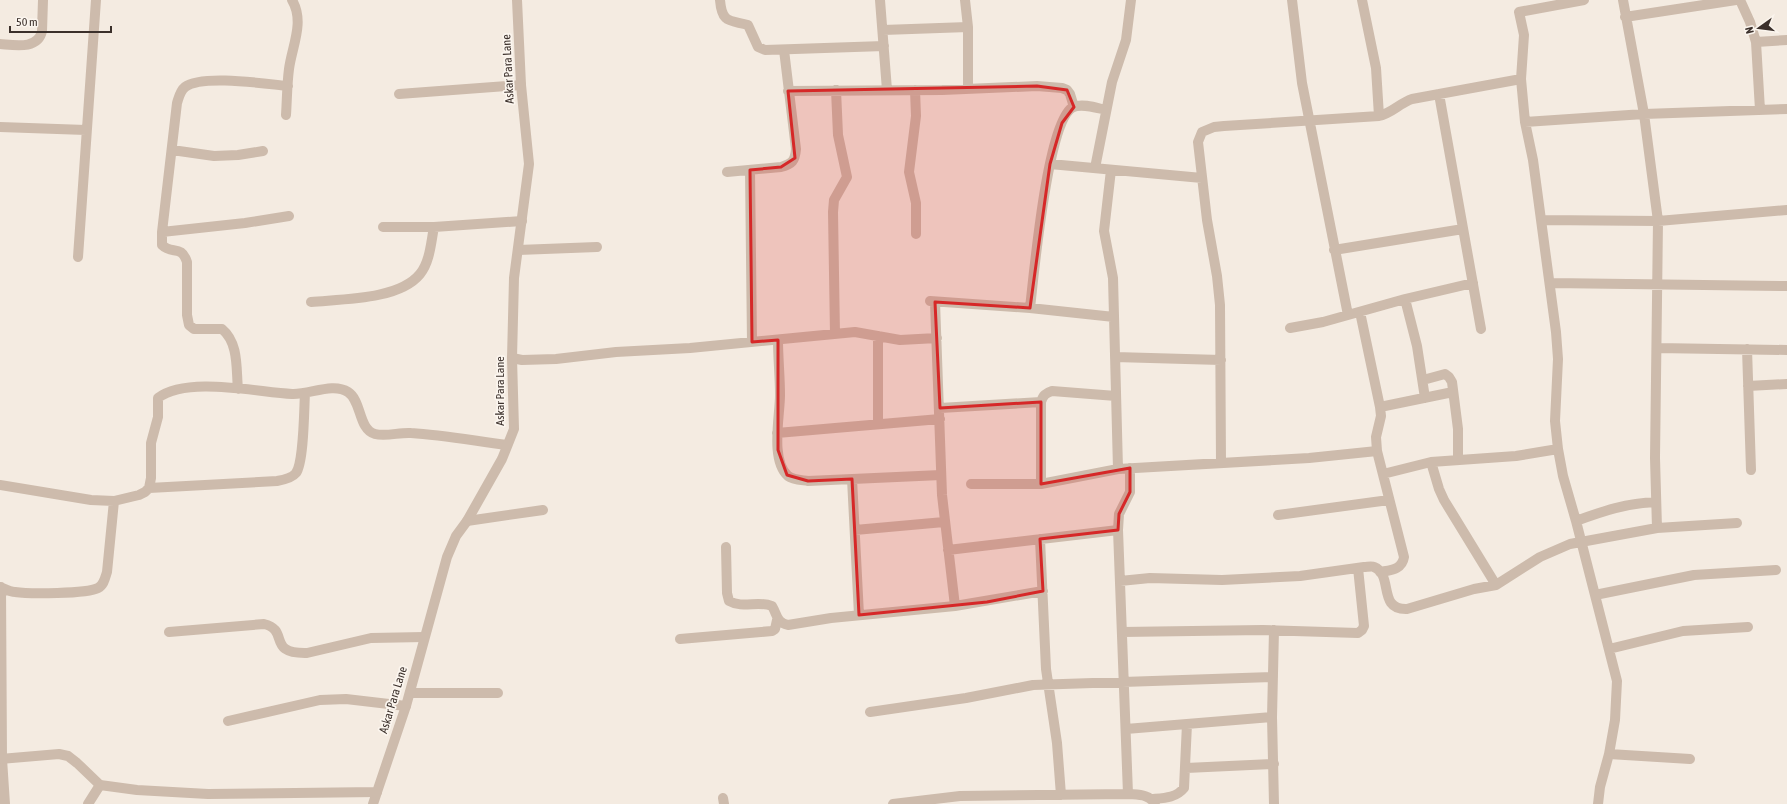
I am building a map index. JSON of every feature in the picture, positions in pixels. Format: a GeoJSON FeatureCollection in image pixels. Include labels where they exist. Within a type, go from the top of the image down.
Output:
{"type":"FeatureCollection","features":[{"type":"Feature","properties":{"kind":"street"},"geometry":{"type":"LineString","coordinates":[[0,44],[25,45],[37,41],[42,32],[43,0]]}},
{"type":"Feature","properties":{"kind":"street"},"geometry":{"type":"LineString","coordinates":[[78,257],[96,0]]}},
{"type":"Feature","properties":{"kind":"street"},"geometry":{"type":"LineString","coordinates":[[286,115],[289,68],[296,42],[297,26],[297,12],[292,0]]}},
{"type":"Feature","properties":{"kind":"street","name":"Askar Para Lane"},"geometry":{"type":"LineString","coordinates":[[373,804],[410,693],[424,637],[447,558],[456,536],[467,521],[502,459],[514,429],[512,358],[514,278],[529,164],[521,85],[517,0]]}},
{"type":"Feature","properties":{"kind":"street"},"geometry":{"type":"LineString","coordinates":[[720,0],[722,10],[726,18],[735,23],[748,25],[758,47],[765,50],[884,46]]}},
{"type":"Feature","properties":{"kind":"street"},"geometry":{"type":"LineString","coordinates":[[880,0],[887,90]]}},
{"type":"Feature","properties":{"kind":"street"},"geometry":{"type":"LineString","coordinates":[[965,0],[968,27],[968,89]]}},
{"type":"Feature","properties":{"kind":"street"},"geometry":{"type":"LineString","coordinates":[[1095,168],[1112,82],[1126,40],[1131,0]]}},
{"type":"Feature","properties":{"kind":"street"},"geometry":{"type":"LineString","coordinates":[[1292,0],[1298,57],[1334,250],[1348,315]]}},
{"type":"Feature","properties":{"kind":"street"},"geometry":{"type":"LineString","coordinates":[[1362,0],[1376,68],[1379,116]]}},
{"type":"Feature","properties":{"kind":"street"},"geometry":{"type":"LineString","coordinates":[[1584,0],[1519,12],[1524,36],[1521,79],[1525,122],[1533,160],[1550,283],[1558,359],[1555,421],[1558,449],[1563,476],[1610,649],[1617,681],[1615,720],[1609,754],[1600,787],[1598,804]]}},
{"type":"Feature","properties":{"kind":"street"},"geometry":{"type":"LineString","coordinates":[[1623,0],[1644,114],[1658,221],[1655,458],[1657,528]]}},
{"type":"Feature","properties":{"kind":"street"},"geometry":{"type":"LineString","coordinates":[[1625,17],[1687,4],[1736,0]]}},
{"type":"Feature","properties":{"kind":"street"},"geometry":{"type":"LineString","coordinates":[[1740,0],[1750,22],[1756,42],[1760,110]]}},
{"type":"Feature","properties":{"kind":"street"},"geometry":{"type":"LineString","coordinates":[[883,30],[968,27]]}},
{"type":"Feature","properties":{"kind":"street"},"geometry":{"type":"LineString","coordinates":[[1756,42],[1787,40]]}},
{"type":"Feature","properties":{"kind":"street"},"geometry":{"type":"LineString","coordinates":[[727,172],[789,164],[795,158],[796,149],[784,50]]}},
{"type":"Feature","properties":{"kind":"street"},"geometry":{"type":"LineString","coordinates":[[1221,463],[1219,298],[1207,220],[1198,137],[1206,130],[1224,126],[1379,116],[1387,114],[1402,102],[1521,79]]}},
{"type":"Feature","properties":{"kind":"street"},"geometry":{"type":"LineString","coordinates":[[238,389],[235,354],[232,342],[222,329],[194,329],[189,325],[187,315],[187,262],[185,256],[181,251],[165,249],[162,245],[162,232],[180,93],[192,84],[199,82],[225,81],[288,86]]}},
{"type":"Feature","properties":{"kind":"street"},"geometry":{"type":"LineString","coordinates":[[399,94],[521,85]]}},
{"type":"Feature","properties":{"kind":"street"},"geometry":{"type":"LineString","coordinates":[[788,91],[968,89],[1037,86],[1062,88],[1070,94],[1074,107]]}},
{"type":"Feature","properties":{"kind":"street"},"geometry":{"type":"LineString","coordinates":[[835,334],[833,212],[834,200],[847,177],[838,135],[836,90]]}},
{"type":"Feature","properties":{"kind":"street"},"geometry":{"type":"LineString","coordinates":[[915,90],[916,116],[909,172],[916,203],[916,234]]}},
{"type":"Feature","properties":{"kind":"street"},"geometry":{"type":"LineString","coordinates":[[1439,94],[1481,329]]}},
{"type":"Feature","properties":{"kind":"street"},"geometry":{"type":"LineString","coordinates":[[1030,308],[1043,202],[1050,164],[1062,124],[1066,116],[1074,107],[1083,106],[1106,110]]}},
{"type":"Feature","properties":{"kind":"street"},"geometry":{"type":"LineString","coordinates":[[1525,122],[1644,114],[1787,109]]}},
{"type":"Feature","properties":{"kind":"street"},"geometry":{"type":"LineString","coordinates":[[0,127],[86,130]]}},
{"type":"Feature","properties":{"kind":"street"},"geometry":{"type":"LineString","coordinates":[[172,150],[214,156],[238,155],[263,150]]}},
{"type":"Feature","properties":{"kind":"street"},"geometry":{"type":"LineString","coordinates":[[1050,164],[1202,178]]}},
{"type":"Feature","properties":{"kind":"street"},"geometry":{"type":"LineString","coordinates":[[750,170],[752,342]]}},
{"type":"Feature","properties":{"kind":"street"},"geometry":{"type":"LineString","coordinates":[[1111,170],[1104,231],[1112,269],[1118,469]]}},
{"type":"Feature","properties":{"kind":"street"},"geometry":{"type":"LineString","coordinates":[[1541,220],[1658,221],[1787,210]]}},
{"type":"Feature","properties":{"kind":"street"},"geometry":{"type":"LineString","coordinates":[[162,232],[245,223],[289,216]]}},
{"type":"Feature","properties":{"kind":"street"},"geometry":{"type":"LineString","coordinates":[[383,227],[434,227],[522,221]]}},
{"type":"Feature","properties":{"kind":"street"},"geometry":{"type":"LineString","coordinates":[[311,302],[376,295],[391,292],[406,285],[420,274],[428,257],[434,227]]}},
{"type":"Feature","properties":{"kind":"street"},"geometry":{"type":"LineString","coordinates":[[1334,250],[1463,229]]}},
{"type":"Feature","properties":{"kind":"street"},"geometry":{"type":"LineString","coordinates":[[518,250],[597,247]]}},
{"type":"Feature","properties":{"kind":"street"},"geometry":{"type":"LineString","coordinates":[[1290,328],[1348,315],[1405,299],[1473,283]]}},
{"type":"Feature","properties":{"kind":"street"},"geometry":{"type":"LineString","coordinates":[[1550,283],[1787,286]]}},
{"type":"Feature","properties":{"kind":"street"},"geometry":{"type":"LineString","coordinates":[[1405,299],[1417,346],[1425,398]]}},
{"type":"Feature","properties":{"kind":"street"},"geometry":{"type":"LineString","coordinates":[[955,606],[944,522],[941,475],[940,408],[936,338],[932,302],[1030,308],[1114,317]]}},
{"type":"Feature","properties":{"kind":"street"},"geometry":{"type":"LineString","coordinates":[[1360,312],[1380,407],[1381,416],[1376,437],[1377,451],[1404,557],[1403,563],[1400,567],[1380,572]]}},
{"type":"Feature","properties":{"kind":"street"},"geometry":{"type":"LineString","coordinates":[[512,358],[522,360],[556,359],[616,352],[690,348],[855,332],[900,340],[936,338]]}},
{"type":"Feature","properties":{"kind":"street"},"geometry":{"type":"LineString","coordinates":[[878,336],[878,424]]}},
{"type":"Feature","properties":{"kind":"street"},"geometry":{"type":"LineString","coordinates":[[778,340],[780,396],[777,433],[778,450],[781,464],[787,475],[795,479],[808,481],[941,475]]}},
{"type":"Feature","properties":{"kind":"street"},"geometry":{"type":"LineString","coordinates":[[1657,348],[1787,350]]}},
{"type":"Feature","properties":{"kind":"street"},"geometry":{"type":"LineString","coordinates":[[1747,349],[1751,470]]}},
{"type":"Feature","properties":{"kind":"street"},"geometry":{"type":"LineString","coordinates":[[1115,357],[1220,360]]}},
{"type":"Feature","properties":{"kind":"street"},"geometry":{"type":"LineString","coordinates":[[1422,380],[1445,374],[1452,382],[1458,429],[1458,459]]}},
{"type":"Feature","properties":{"kind":"street"},"geometry":{"type":"LineString","coordinates":[[1748,386],[1787,384]]}},
{"type":"Feature","properties":{"kind":"street"},"geometry":{"type":"LineString","coordinates":[[149,488],[151,443],[158,417],[158,398],[165,393],[191,386],[294,394],[332,388],[348,392],[358,404],[367,428],[371,432],[377,434],[411,432],[507,445]]}},
{"type":"Feature","properties":{"kind":"street"},"geometry":{"type":"LineString","coordinates":[[1041,484],[1042,396],[1052,391],[1116,396]]}},
{"type":"Feature","properties":{"kind":"street"},"geometry":{"type":"LineString","coordinates":[[1380,407],[1453,392]]}},
{"type":"Feature","properties":{"kind":"street"},"geometry":{"type":"LineString","coordinates":[[0,486],[91,500],[114,501],[139,495],[149,488],[277,481],[295,474],[299,468],[305,393]]}},
{"type":"Feature","properties":{"kind":"street"},"geometry":{"type":"LineString","coordinates":[[940,408],[1041,402]]}},
{"type":"Feature","properties":{"kind":"street"},"geometry":{"type":"LineString","coordinates":[[777,433],[940,419]]}},
{"type":"Feature","properties":{"kind":"street"},"geometry":{"type":"LineString","coordinates":[[1383,474],[1431,462],[1516,456],[1558,449]]}},
{"type":"Feature","properties":{"kind":"street"},"geometry":{"type":"LineString","coordinates":[[971,484],[1041,484],[1118,469],[1343,456],[1377,451]]}},
{"type":"Feature","properties":{"kind":"street"},"geometry":{"type":"LineString","coordinates":[[1431,462],[1444,500],[1496,585]]}},
{"type":"Feature","properties":{"kind":"street"},"geometry":{"type":"LineString","coordinates":[[1128,794],[1118,530],[1119,514],[1130,492],[1130,468]]}},
{"type":"Feature","properties":{"kind":"street"},"geometry":{"type":"LineString","coordinates":[[852,479],[859,615]]}},
{"type":"Feature","properties":{"kind":"street"},"geometry":{"type":"LineString","coordinates":[[1278,515],[1389,500]]}},
{"type":"Feature","properties":{"kind":"street"},"geometry":{"type":"LineString","coordinates":[[5,804],[1,759],[0,587],[13,592],[25,593],[83,591],[100,587],[104,582],[108,568],[114,501]]}},
{"type":"Feature","properties":{"kind":"street"},"geometry":{"type":"LineString","coordinates":[[1576,521],[1617,507],[1641,502],[1656,502]]}},
{"type":"Feature","properties":{"kind":"street"},"geometry":{"type":"LineString","coordinates":[[467,521],[543,510]]}},
{"type":"Feature","properties":{"kind":"street"},"geometry":{"type":"LineString","coordinates":[[854,530],[944,522]]}},
{"type":"Feature","properties":{"kind":"street"},"geometry":{"type":"LineString","coordinates":[[1120,581],[1161,577],[1222,580],[1252,579],[1322,574],[1358,568],[1374,568],[1380,572],[1391,605],[1398,610],[1407,609],[1474,589],[1496,585],[1549,552],[1581,542],[1657,528],[1737,523]]}},
{"type":"Feature","properties":{"kind":"street"},"geometry":{"type":"LineString","coordinates":[[948,550],[1118,530]]}},
{"type":"Feature","properties":{"kind":"street"},"geometry":{"type":"LineString","coordinates":[[1040,539],[1048,684],[1058,749],[1061,795]]}},
{"type":"Feature","properties":{"kind":"street"},"geometry":{"type":"LineString","coordinates":[[680,639],[772,631],[776,629],[777,620],[772,606],[767,604],[735,604],[729,601],[727,593],[726,547]]}},
{"type":"Feature","properties":{"kind":"street"},"geometry":{"type":"LineString","coordinates":[[1122,632],[1274,630],[1351,633],[1362,630],[1364,626],[1358,568]]}},
{"type":"Feature","properties":{"kind":"street"},"geometry":{"type":"LineString","coordinates":[[1595,595],[1679,577],[1776,570]]}},
{"type":"Feature","properties":{"kind":"street"},"geometry":{"type":"LineString","coordinates":[[777,620],[782,624],[788,625],[859,615],[955,606],[1043,591]]}},
{"type":"Feature","properties":{"kind":"street"},"geometry":{"type":"LineString","coordinates":[[169,632],[264,624],[272,626],[281,645],[286,651],[295,653],[322,650],[377,638],[424,637]]}},
{"type":"Feature","properties":{"kind":"street"},"geometry":{"type":"LineString","coordinates":[[1610,649],[1684,632],[1748,627]]}},
{"type":"Feature","properties":{"kind":"street"},"geometry":{"type":"LineString","coordinates":[[1274,630],[1272,717],[1274,804]]}},
{"type":"Feature","properties":{"kind":"street"},"geometry":{"type":"LineString","coordinates":[[870,712],[966,698],[1024,686],[1124,681],[1273,677]]}},
{"type":"Feature","properties":{"kind":"street"},"geometry":{"type":"LineString","coordinates":[[410,693],[498,693]]}},
{"type":"Feature","properties":{"kind":"street"},"geometry":{"type":"LineString","coordinates":[[228,721],[320,700],[346,700],[406,706]]}},
{"type":"Feature","properties":{"kind":"street"},"geometry":{"type":"LineString","coordinates":[[1126,729],[1272,717]]}},
{"type":"Feature","properties":{"kind":"street"},"geometry":{"type":"LineString","coordinates":[[893,804],[960,796],[1038,800],[1061,795],[1128,794],[1147,796],[1153,802],[1173,796],[1184,788],[1187,724]]}},
{"type":"Feature","properties":{"kind":"street"},"geometry":{"type":"LineString","coordinates":[[1,759],[59,754],[68,756],[100,785],[137,790],[208,794],[377,792]]}},
{"type":"Feature","properties":{"kind":"street"},"geometry":{"type":"LineString","coordinates":[[1609,754],[1690,759]]}},
{"type":"Feature","properties":{"kind":"street"},"geometry":{"type":"LineString","coordinates":[[1186,768],[1274,764]]}},
{"type":"Feature","properties":{"kind":"street"},"geometry":{"type":"LineString","coordinates":[[88,804],[100,785]]}},
{"type":"Feature","properties":{"kind":"highlighted area"},"geometry":{"type":"Polygon","coordinates":[[[1037,86],[1067,90],[1074,107],[1062,123],[1050,164],[1030,308],[935,302],[940,408],[1041,402],[1041,484],[1130,468],[1130,492],[1119,514],[1118,530],[1040,539],[1043,591],[987,602],[859,615],[852,479],[808,481],[787,475],[778,450],[778,340],[752,342],[750,170],[781,167],[795,158],[788,91],[1037,86]]]}}]}
